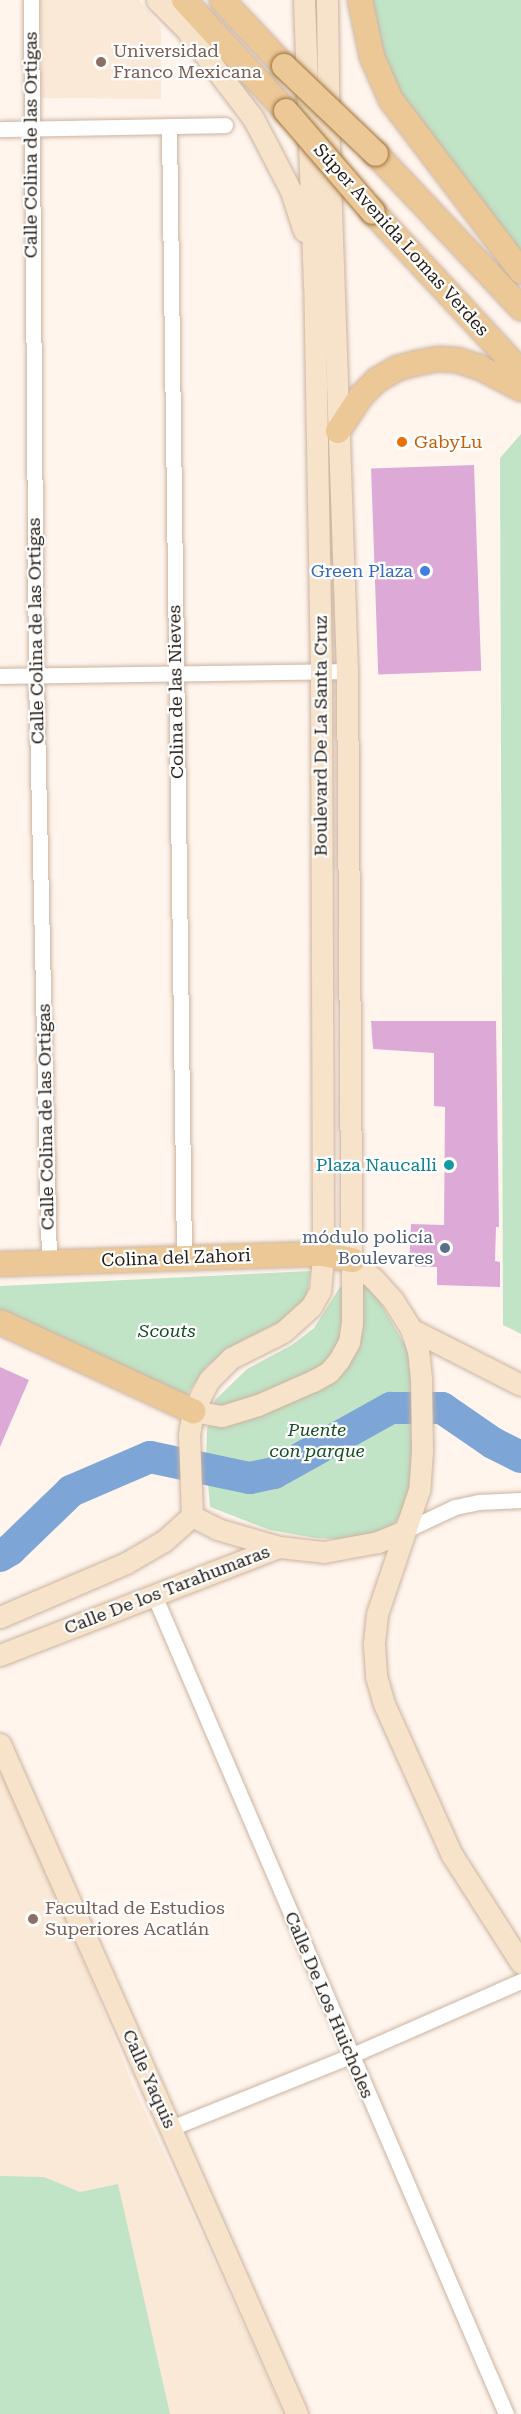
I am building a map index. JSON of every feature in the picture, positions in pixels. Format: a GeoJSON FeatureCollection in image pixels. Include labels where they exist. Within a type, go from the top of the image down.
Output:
{"type":"FeatureCollection","features":[{"type":"Feature","properties":{"kind":"main road","name":"Súper Avenida Lomas Verdes"},"geometry":{"type":"LineString","coordinates":[[157,0],[189,33],[284,109]]}},
{"type":"Feature","properties":{"kind":"main road","name":"Súper Avenida Lomas Verdes"},"geometry":{"type":"LineString","coordinates":[[184,0],[284,109],[373,212],[521,372]]}},
{"type":"Feature","properties":{"kind":"main road","name":"Súper Avenida Lomas Verdes"},"geometry":{"type":"LineString","coordinates":[[222,0],[283,64],[376,154],[521,308]]}},
{"type":"Feature","properties":{"kind":"main road","name":"Súper Avenida Lomas Verdes"},"geometry":{"type":"LineString","coordinates":[[236,0],[270,39],[283,64]]}},
{"type":"Feature","properties":{"kind":"main road","name":"Boulevard De La Santa Cruz"},"geometry":{"type":"LineString","coordinates":[[192,1516],[191,1423],[209,1380],[231,1358],[283,1332],[311,1307],[320,1290],[323,1254],[321,671],[314,285],[304,0]]}},
{"type":"Feature","properties":{"kind":"main road","name":"Boulevard De La Santa Cruz"},"geometry":{"type":"LineString","coordinates":[[191,1423],[237,1412],[291,1391],[329,1372],[349,1342],[353,1299],[347,671],[329,151],[327,0]]}},
{"type":"Feature","properties":{"kind":"main road"},"geometry":{"type":"LineString","coordinates":[[360,0],[372,57],[391,100],[521,271]]}},
{"type":"Feature","properties":{"kind":"main road"},"geometry":{"type":"LineString","coordinates":[[189,33],[253,118],[274,156],[291,191],[302,224],[314,285]]}},
{"type":"Feature","properties":{"kind":"main road"},"geometry":{"type":"LineString","coordinates":[[338,431],[361,396],[377,380],[398,368],[417,363],[438,359],[457,360],[481,368],[521,389]]}},
{"type":"Feature","properties":{"kind":"main road","name":"Colina del Zahori"},"geometry":{"type":"LineString","coordinates":[[0,1264],[323,1254],[352,1260]]}},
{"type":"Feature","properties":{"kind":"main road"},"geometry":{"type":"LineString","coordinates":[[352,1260],[393,1300],[411,1329],[418,1350],[421,1379],[422,1451],[419,1490],[376,1614],[374,1645],[376,1676],[384,1704],[458,1866],[521,1963]]}},
{"type":"Feature","properties":{"kind":"main road"},"geometry":{"type":"LineString","coordinates":[[0,1322],[191,1423]]}},
{"type":"Feature","properties":{"kind":"main road"},"geometry":{"type":"LineString","coordinates":[[411,1329],[521,1385]]}},
{"type":"Feature","properties":{"kind":"main road","name":"Calle De los Tarahumaras"},"geometry":{"type":"LineString","coordinates":[[0,1617],[126,1563],[165,1541],[192,1516],[217,1528],[279,1547]]}},
{"type":"Feature","properties":{"kind":"main road"},"geometry":{"type":"LineString","coordinates":[[279,1547],[324,1552],[351,1549],[378,1542],[404,1531]]}},
{"type":"Feature","properties":{"kind":"main road","name":"Calle De los Tarahumaras"},"geometry":{"type":"LineString","coordinates":[[0,1655],[279,1547]]}},
{"type":"Feature","properties":{"kind":"main road","name":"Calle Yaquis"},"geometry":{"type":"LineString","coordinates":[[0,1744],[297,2414]]}},
{"type":"Feature","properties":{"kind":"street","name":"Calle Colina de las Ortigas"},"geometry":{"type":"LineString","coordinates":[[31,0],[36,676],[49,1262]]}},
{"type":"Feature","properties":{"kind":"street"},"geometry":{"type":"LineString","coordinates":[[0,129],[225,125]]}},
{"type":"Feature","properties":{"kind":"street","name":"Colina de las Nieves"},"geometry":{"type":"LineString","coordinates":[[169,126],[184,1258]]}},
{"type":"Feature","properties":{"kind":"street"},"geometry":{"type":"LineString","coordinates":[[0,676],[347,671]]}},
{"type":"Feature","properties":{"kind":"street"},"geometry":{"type":"LineString","coordinates":[[404,1531],[455,1507],[479,1502],[521,1500]]}},
{"type":"Feature","properties":{"kind":"street","name":"Calle De Los Huicholes"},"geometry":{"type":"LineString","coordinates":[[154,1596],[506,2414]]}},
{"type":"Feature","properties":{"kind":"street"},"geometry":{"type":"LineString","coordinates":[[171,2128],[350,2056],[521,1980]]}},
{"type":"Feature","properties":{"kind":"shaded area","name":"Universidad Franco Mexicana"},"geometry":{"type":"Polygon","coordinates":[[[40,0],[139,0],[161,27],[161,99],[42,98],[40,0]]]}},
{"type":"Feature","properties":{"kind":"shaded area","name":"Facultad de Estudios Superiores Acatlán"},"geometry":{"type":"Polygon","coordinates":[[[0,1752],[133,2085],[284,2414],[0,2414],[0,1752]]]}},
{"type":"Feature","properties":{"kind":"green space"},"geometry":{"type":"Polygon","coordinates":[[[370,0],[521,0],[521,265],[396,99],[370,0]]]}},
{"type":"Feature","properties":{"kind":"green space"},"geometry":{"type":"Polygon","coordinates":[[[521,434],[521,1334],[503,1325],[500,458],[521,434]]]}},
{"type":"Feature","properties":{"kind":"green space","name":"Scouts"},"geometry":{"type":"Polygon","coordinates":[[[311,1271],[306,1300],[287,1318],[240,1342],[207,1366],[185,1397],[0,1314],[0,1286],[311,1271]]]}},
{"type":"Feature","properties":{"kind":"green space","name":"Puente con parque"},"geometry":{"type":"Polygon","coordinates":[[[355,1273],[375,1293],[412,1357],[412,1489],[405,1510],[392,1526],[354,1540],[315,1538],[270,1530],[210,1507],[206,1462],[207,1429],[215,1400],[247,1369],[292,1345],[314,1328],[340,1287],[355,1273]]]}},
{"type":"Feature","properties":{"kind":"green space"},"geometry":{"type":"Polygon","coordinates":[[[0,2176],[44,2177],[80,2192],[118,2184],[170,2414],[0,2414],[0,2176]]]}},
{"type":"Feature","properties":{"kind":"building","name":"Green Plaza"},"geometry":{"type":"Polygon","coordinates":[[[474,465],[481,671],[378,674],[371,469],[474,465]]]}},
{"type":"Feature","properties":{"kind":"building"},"geometry":{"type":"Polygon","coordinates":[[[371,1021],[496,1021],[499,1227],[496,1227],[495,1261],[500,1262],[500,1287],[437,1285],[437,1267],[409,1266],[411,1224],[444,1225],[445,1107],[434,1106],[434,1053],[373,1049],[371,1021]]]}},
{"type":"Feature","properties":{"kind":"building"},"geometry":{"type":"Polygon","coordinates":[[[0,1367],[29,1380],[0,1447],[0,1367]]]}},
{"type":"Feature","properties":{"kind":"waterway"},"geometry":{"type":"LineString","coordinates":[[0,1556],[10,1550],[71,1491],[150,1457],[250,1478],[274,1473],[391,1408],[442,1408],[493,1443],[521,1457]]}},
{"type":"Feature","properties":{"kind":"place","name":"Universidad Franco Mexicana"},"geometry":{"type":"Point","coordinates":[101,62]}},
{"type":"Feature","properties":{"kind":"place","name":"GabyLu"},"geometry":{"type":"Point","coordinates":[402,442]}},
{"type":"Feature","properties":{"kind":"place","name":"Green Plaza"},"geometry":{"type":"Point","coordinates":[425,571]}},
{"type":"Feature","properties":{"kind":"place","name":"Plaza Naucalli"},"geometry":{"type":"Point","coordinates":[449,1165]}},
{"type":"Feature","properties":{"kind":"place","name":"módulo policía Boulevares"},"geometry":{"type":"Point","coordinates":[445,1248]}},
{"type":"Feature","properties":{"kind":"place","name":"Facultad de Estudios Superiores Acatlán"},"geometry":{"type":"Point","coordinates":[33,1919]}}]}
